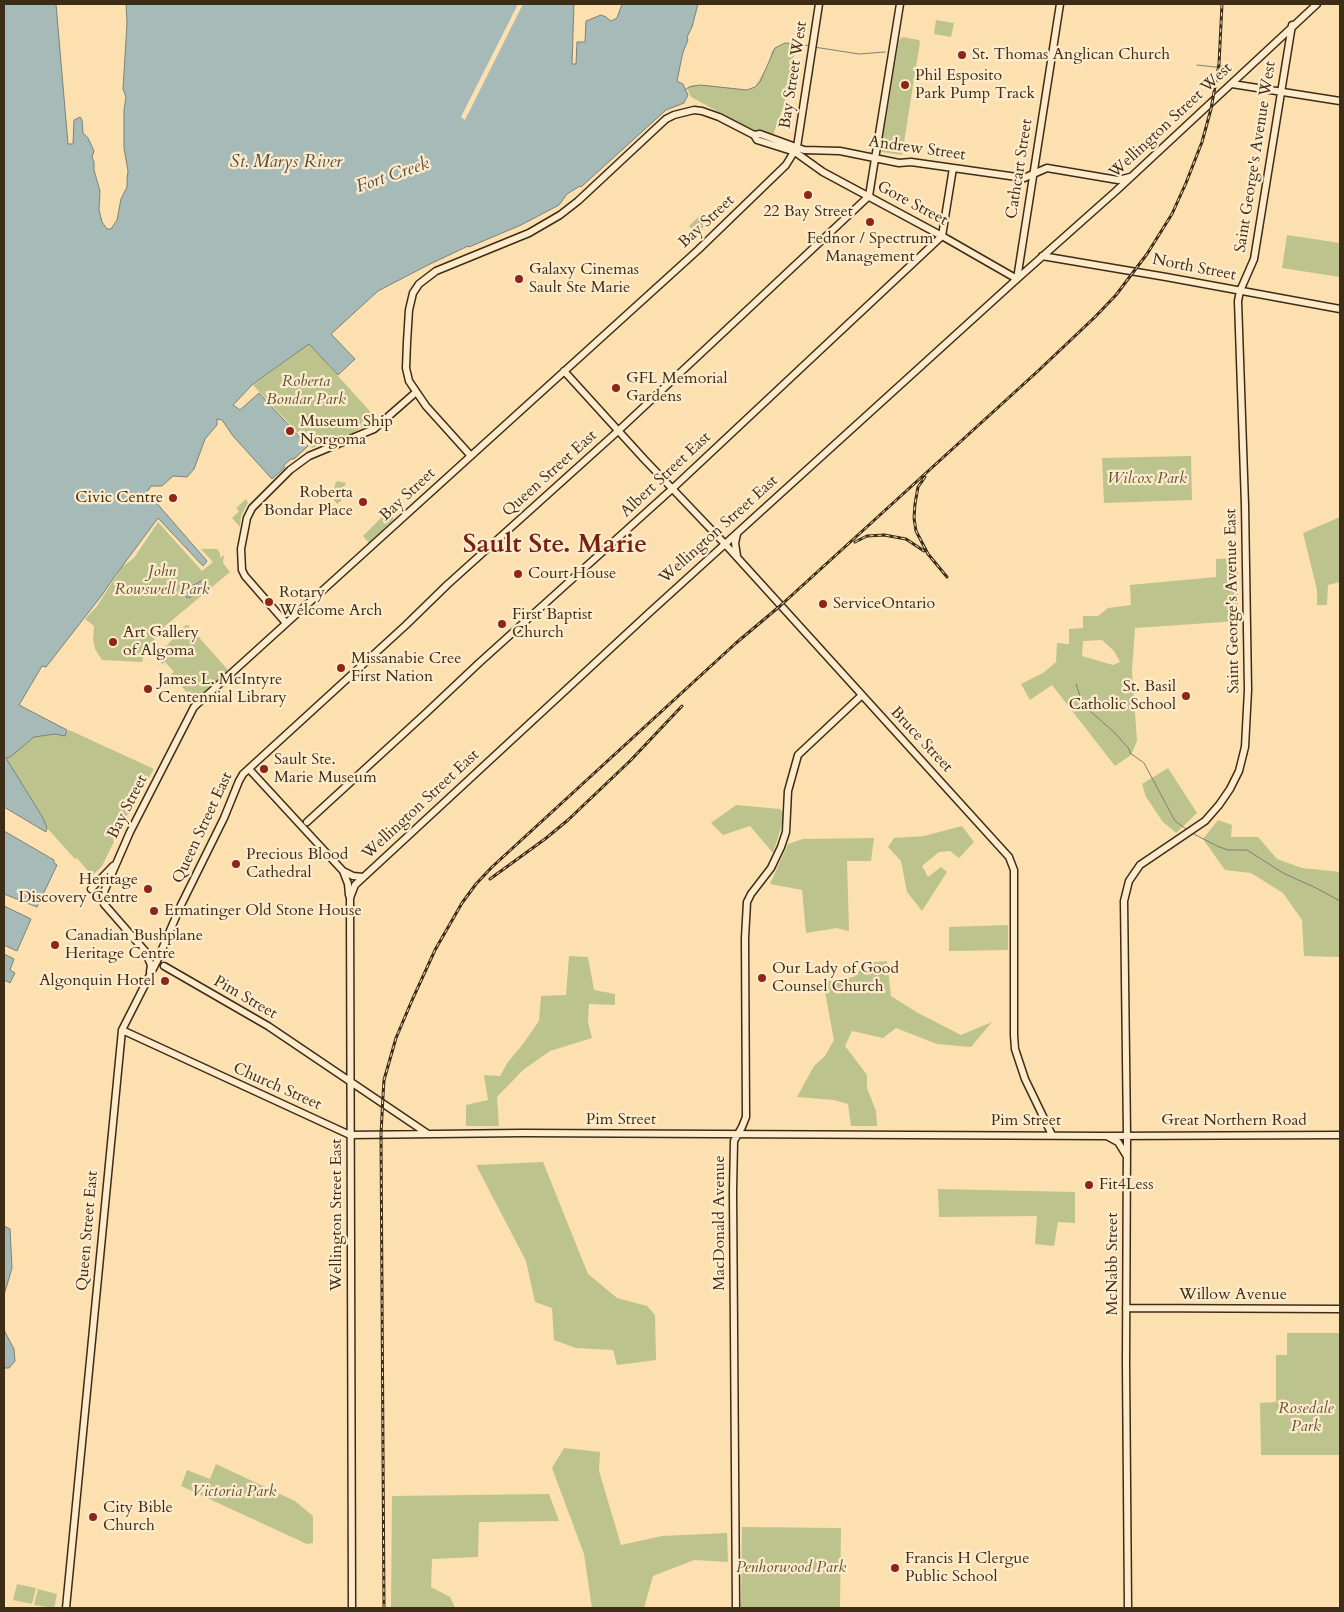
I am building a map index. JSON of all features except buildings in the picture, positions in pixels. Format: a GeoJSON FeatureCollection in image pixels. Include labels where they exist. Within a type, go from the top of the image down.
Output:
{"type":"FeatureCollection","features":[{"type":"Feature","properties":{"kind":"main road","name":"Bay Street West"},"geometry":{"type":"LineString","coordinates":[[796,149],[819,4]]}},
{"type":"Feature","properties":{"kind":"main road"},"geometry":{"type":"LineString","coordinates":[[869,196],[900,4]]}},
{"type":"Feature","properties":{"kind":"main road","name":"Cathcart Street"},"geometry":{"type":"LineString","coordinates":[[1017,279],[1060,4]]}},
{"type":"Feature","properties":{"kind":"main road","name":"Wellington Street West"},"geometry":{"type":"LineString","coordinates":[[1042,256],[1116,191],[1232,84],[1292,25],[1317,4]]}},
{"type":"Feature","properties":{"kind":"main road","name":"Saint George's Avenue West"},"geometry":{"type":"LineString","coordinates":[[1240,291],[1254,259],[1292,25]]}},
{"type":"Feature","properties":{"kind":"main road"},"geometry":{"type":"LineString","coordinates":[[1232,84],[1340,101]]}},
{"type":"Feature","properties":{"kind":"main road"},"geometry":{"type":"LineString","coordinates":[[1221,94],[1227,93],[1230,95]]}},
{"type":"Feature","properties":{"kind":"main road"},"geometry":{"type":"LineString","coordinates":[[471,456],[415,393],[409,381],[406,368],[409,310],[413,293],[427,276],[529,233],[560,215],[581,198],[656,128],[674,115],[694,110],[702,111],[719,117],[754,135],[757,140],[782,148],[796,149]]}},
{"type":"Feature","properties":{"kind":"main road"},"geometry":{"type":"LineString","coordinates":[[754,135],[760,134],[796,149]]}},
{"type":"Feature","properties":{"kind":"main road"},"geometry":{"type":"LineString","coordinates":[[782,148],[787,158],[786,165]]}},
{"type":"Feature","properties":{"kind":"main road","name":"Andrew Street"},"geometry":{"type":"LineString","coordinates":[[796,149],[834,150],[899,163],[911,162],[1024,178]]}},
{"type":"Feature","properties":{"kind":"main road","name":"Bay Street"},"geometry":{"type":"LineString","coordinates":[[145,951],[104,904],[102,894],[130,832],[194,707],[698,250],[786,165],[796,149]]}},
{"type":"Feature","properties":{"kind":"main road","name":"Gore Street"},"geometry":{"type":"LineString","coordinates":[[796,149],[823,172],[1017,279]]}},
{"type":"Feature","properties":{"kind":"main road"},"geometry":{"type":"LineString","coordinates":[[1036,155],[1038,163],[1047,168],[1114,179],[1130,177]]}},
{"type":"Feature","properties":{"kind":"main road"},"geometry":{"type":"LineString","coordinates":[[942,236],[953,168]]}},
{"type":"Feature","properties":{"kind":"main road"},"geometry":{"type":"LineString","coordinates":[[1030,187],[1024,178],[1047,168]]}},
{"type":"Feature","properties":{"kind":"main road"},"geometry":{"type":"LineString","coordinates":[[950,178],[959,171],[971,170]]}},
{"type":"Feature","properties":{"kind":"main road"},"geometry":{"type":"LineString","coordinates":[[1114,179],[1116,191]]}},
{"type":"Feature","properties":{"kind":"main road","name":"Queen Street East"},"geometry":{"type":"LineString","coordinates":[[66,1608],[122,1030],[224,818],[239,781],[243,774],[406,625],[447,584],[618,431],[869,196]]}},
{"type":"Feature","properties":{"kind":"main road","name":"Albert Street East"},"geometry":{"type":"LineString","coordinates":[[307,822],[479,662],[672,489],[942,236]]}},
{"type":"Feature","properties":{"kind":"main road","name":"North Street"},"geometry":{"type":"LineString","coordinates":[[1042,256],[1340,309]]}},
{"type":"Feature","properties":{"kind":"main road","name":"Wellington Street East"},"geometry":{"type":"LineString","coordinates":[[352,1608],[350,898],[355,885],[725,544],[1042,256]]}},
{"type":"Feature","properties":{"kind":"main road","name":"Saint George's Avenue East"},"geometry":{"type":"LineString","coordinates":[[1140,865],[1182,837],[1213,813],[1230,789],[1239,771],[1245,747],[1248,690],[1245,505],[1237,315],[1240,291]]}},
{"type":"Feature","properties":{"kind":"main road","name":"Bruce Street"},"geometry":{"type":"LineString","coordinates":[[564,371],[737,557],[999,845],[1012,862],[1014,870],[1015,1049],[1025,1079],[1052,1135]]}},
{"type":"Feature","properties":{"kind":"main road"},"geometry":{"type":"LineString","coordinates":[[286,623],[245,576],[241,563],[241,549],[248,518],[256,502],[290,470],[309,456],[370,431],[415,393]]}},
{"type":"Feature","properties":{"kind":"main road"},"geometry":{"type":"LineString","coordinates":[[737,557],[735,543],[738,533]]}},
{"type":"Feature","properties":{"kind":"main road","name":"MacDonald Avenue"},"geometry":{"type":"LineString","coordinates":[[736,1608],[733,1191],[734,1141],[746,1118],[745,938],[747,902],[771,868],[781,847],[786,832],[788,791],[798,755],[862,695]]}},
{"type":"Feature","properties":{"kind":"main road"},"geometry":{"type":"LineString","coordinates":[[249,769],[343,872],[348,884],[350,898]]}},
{"type":"Feature","properties":{"kind":"main road"},"geometry":{"type":"LineString","coordinates":[[290,813],[302,822],[307,822],[311,837]]}},
{"type":"Feature","properties":{"kind":"main road"},"geometry":{"type":"LineString","coordinates":[[91,889],[117,861]]}},
{"type":"Feature","properties":{"kind":"main road","name":"McNabb Street"},"geometry":{"type":"LineString","coordinates":[[1128,1608],[1126,1308],[1128,1135],[1124,902],[1129,881],[1140,865]]}},
{"type":"Feature","properties":{"kind":"main road"},"geometry":{"type":"LineString","coordinates":[[343,872],[363,877]]}},
{"type":"Feature","properties":{"kind":"main road"},"geometry":{"type":"LineString","coordinates":[[145,951],[153,952],[162,949],[160,961],[164,966]]}},
{"type":"Feature","properties":{"kind":"main road"},"geometry":{"type":"LineString","coordinates":[[145,951],[151,965],[150,974]]}},
{"type":"Feature","properties":{"kind":"main road"},"geometry":{"type":"LineString","coordinates":[[150,974],[157,966],[164,966]]}},
{"type":"Feature","properties":{"kind":"main road","name":"Pim Street"},"geometry":{"type":"LineString","coordinates":[[164,966],[268,1026],[428,1134],[1128,1135]]}},
{"type":"Feature","properties":{"kind":"main road","name":"Church Street"},"geometry":{"type":"LineString","coordinates":[[122,1030],[350,1135],[428,1134]]}},
{"type":"Feature","properties":{"kind":"main road"},"geometry":{"type":"LineString","coordinates":[[394,1134],[404,1129],[406,1125],[403,1117]]}},
{"type":"Feature","properties":{"kind":"main road","name":"Great Northern Road"},"geometry":{"type":"LineString","coordinates":[[1128,1135],[1340,1134]]}},
{"type":"Feature","properties":{"kind":"main road"},"geometry":{"type":"LineString","coordinates":[[1106,1136],[1118,1142],[1127,1157]]}},
{"type":"Feature","properties":{"kind":"main road","name":"Willow Avenue"},"geometry":{"type":"LineString","coordinates":[[1126,1308],[1340,1309]]}},
{"type":"Feature","properties":{"kind":"green space"},"geometry":{"type":"Polygon","coordinates":[[[936,20],[954,23],[951,37],[934,34],[936,20]]]}},
{"type":"Feature","properties":{"kind":"green space"},"geometry":{"type":"Polygon","coordinates":[[[902,37],[919,40],[920,42],[902,155],[882,152],[881,150],[899,40],[902,37]]]}},
{"type":"Feature","properties":{"kind":"green space"},"geometry":{"type":"Polygon","coordinates":[[[785,43],[796,44],[784,105],[773,135],[748,128],[691,97],[687,88],[693,85],[747,90],[755,87],[768,65],[772,51],[785,43]]]}},
{"type":"Feature","properties":{"kind":"green space"},"geometry":{"type":"Polygon","coordinates":[[[702,213],[710,221],[696,234],[689,226],[702,213]]]}},
{"type":"Feature","properties":{"kind":"green space"},"geometry":{"type":"Polygon","coordinates":[[[1287,235],[1340,243],[1340,277],[1282,268],[1287,235]]]}},
{"type":"Feature","properties":{"kind":"green space","name":"Roberta Bondar Park"},"geometry":{"type":"Polygon","coordinates":[[[309,344],[377,419],[347,436],[340,436],[312,448],[253,385],[309,344]]]}},
{"type":"Feature","properties":{"kind":"green space","name":"Wilcox Park"},"geometry":{"type":"Polygon","coordinates":[[[1191,456],[1192,500],[1104,503],[1102,458],[1191,456]]]}},
{"type":"Feature","properties":{"kind":"green space"},"geometry":{"type":"Polygon","coordinates":[[[337,481],[346,483],[341,501],[337,504],[334,500],[335,484],[337,481]]]}},
{"type":"Feature","properties":{"kind":"green space"},"geometry":{"type":"Polygon","coordinates":[[[246,499],[248,503],[241,516],[240,527],[232,518],[239,511],[236,508],[246,499]]]}},
{"type":"Feature","properties":{"kind":"green space"},"geometry":{"type":"Polygon","coordinates":[[[388,511],[394,519],[369,543],[363,536],[388,511]]]}},
{"type":"Feature","properties":{"kind":"green space"},"geometry":{"type":"Polygon","coordinates":[[[1340,517],[1340,582],[1328,585],[1327,605],[1317,605],[1317,590],[1303,533],[1340,517]]]}},
{"type":"Feature","properties":{"kind":"green space","name":"John Rowswell Park"},"geometry":{"type":"Polygon","coordinates":[[[158,522],[202,571],[213,562],[201,549],[217,549],[220,553],[220,558],[224,555],[223,563],[230,572],[164,627],[145,652],[142,662],[102,660],[95,649],[93,640],[94,626],[85,619],[97,606],[122,567],[134,558],[158,522]]]}},
{"type":"Feature","properties":{"kind":"green space"},"geometry":{"type":"Polygon","coordinates":[[[1238,558],[1238,621],[1135,628],[1132,671],[1137,741],[1131,755],[1115,766],[1052,685],[1030,700],[1021,684],[1043,673],[1056,662],[1057,643],[1069,644],[1069,629],[1083,628],[1083,616],[1098,616],[1108,608],[1131,605],[1130,585],[1216,577],[1216,559],[1238,558]],[[1102,640],[1083,641],[1082,656],[1113,665],[1120,662],[1114,651],[1102,640]]]}},
{"type":"Feature","properties":{"kind":"green space"},"geometry":{"type":"Polygon","coordinates":[[[186,625],[228,670],[195,702],[171,674],[174,672],[165,662],[162,664],[157,656],[186,625]]]}},
{"type":"Feature","properties":{"kind":"green space"},"geometry":{"type":"Polygon","coordinates":[[[69,730],[154,769],[127,815],[102,866],[92,876],[47,828],[43,818],[6,758],[10,757],[34,737],[55,734],[64,736],[69,730]]]}},
{"type":"Feature","properties":{"kind":"green space"},"geometry":{"type":"Polygon","coordinates":[[[1168,768],[1197,813],[1176,833],[1163,822],[1146,797],[1142,784],[1168,768]]]}},
{"type":"Feature","properties":{"kind":"green space"},"geometry":{"type":"Polygon","coordinates":[[[736,805],[780,809],[785,815],[773,853],[750,826],[723,835],[711,823],[736,805]]]}},
{"type":"Feature","properties":{"kind":"green space"},"geometry":{"type":"Polygon","coordinates":[[[1218,820],[1232,825],[1231,837],[1258,837],[1277,859],[1302,868],[1340,872],[1340,957],[1304,956],[1302,920],[1283,893],[1251,873],[1225,870],[1203,839],[1218,820]]]}},
{"type":"Feature","properties":{"kind":"green space"},"geometry":{"type":"Polygon","coordinates":[[[962,826],[974,842],[959,858],[950,851],[939,852],[922,866],[928,877],[941,867],[947,872],[922,911],[907,892],[901,861],[888,847],[894,838],[924,836],[962,826]]]}},
{"type":"Feature","properties":{"kind":"green space"},"geometry":{"type":"Polygon","coordinates":[[[874,838],[871,861],[847,861],[849,931],[837,928],[806,933],[802,890],[770,884],[788,844],[803,839],[874,838]]]}},
{"type":"Feature","properties":{"kind":"green space"},"geometry":{"type":"Polygon","coordinates":[[[1008,925],[1008,950],[949,951],[949,927],[1008,925]]]}},
{"type":"Feature","properties":{"kind":"green space"},"geometry":{"type":"Polygon","coordinates":[[[569,956],[588,957],[594,990],[615,994],[615,1005],[589,1004],[588,1022],[592,1038],[550,1051],[523,1070],[497,1097],[499,1126],[466,1126],[466,1105],[488,1100],[484,1075],[500,1076],[508,1062],[539,1021],[541,996],[566,995],[569,956]]]}},
{"type":"Feature","properties":{"kind":"green space"},"geometry":{"type":"Polygon","coordinates":[[[887,961],[891,996],[918,1013],[961,1035],[992,1022],[971,1047],[937,1044],[896,1028],[883,1038],[852,1031],[845,1046],[867,1075],[867,1088],[876,1111],[877,1126],[851,1126],[848,1104],[834,1100],[797,1097],[814,1066],[825,1056],[834,1040],[823,982],[854,977],[866,963],[887,961]]]}},
{"type":"Feature","properties":{"kind":"green space"},"geometry":{"type":"Polygon","coordinates":[[[543,1162],[588,1274],[617,1298],[647,1306],[655,1315],[656,1360],[617,1365],[613,1350],[576,1348],[554,1340],[552,1308],[535,1302],[526,1261],[476,1165],[543,1162]]]}},
{"type":"Feature","properties":{"kind":"green space"},"geometry":{"type":"Polygon","coordinates":[[[938,1189],[1075,1192],[1075,1223],[1058,1222],[1054,1246],[1035,1244],[1037,1216],[939,1217],[938,1189]]]}},
{"type":"Feature","properties":{"kind":"green space","name":"Rosedale Park"},"geometry":{"type":"Polygon","coordinates":[[[1287,1333],[1340,1333],[1340,1455],[1261,1455],[1260,1403],[1276,1402],[1276,1355],[1287,1355],[1287,1333]]]}},
{"type":"Feature","properties":{"kind":"green space"},"geometry":{"type":"Polygon","coordinates":[[[564,1448],[600,1452],[599,1471],[621,1545],[662,1536],[727,1533],[728,1562],[694,1560],[653,1576],[644,1608],[592,1608],[584,1554],[552,1468],[564,1448]]]}},
{"type":"Feature","properties":{"kind":"green space","name":"Victoria Park"},"geometry":{"type":"Polygon","coordinates":[[[216,1464],[295,1501],[313,1516],[313,1543],[307,1544],[181,1486],[187,1470],[210,1479],[216,1464]]]}},
{"type":"Feature","properties":{"kind":"green space"},"geometry":{"type":"Polygon","coordinates":[[[549,1494],[559,1521],[479,1522],[478,1557],[432,1559],[431,1587],[450,1597],[455,1608],[391,1608],[392,1496],[549,1494]]]}},
{"type":"Feature","properties":{"kind":"green space","name":"Penhorwood Park"},"geometry":{"type":"Polygon","coordinates":[[[742,1527],[841,1528],[840,1608],[741,1608],[742,1527]]]}},
{"type":"Feature","properties":{"kind":"green space"},"geometry":{"type":"Polygon","coordinates":[[[17,1584],[36,1588],[32,1604],[13,1600],[17,1584]]]}},
{"type":"Feature","properties":{"kind":"green space"},"geometry":{"type":"Polygon","coordinates":[[[38,1589],[57,1594],[54,1608],[34,1605],[38,1589]]]}},
{"type":"Feature","properties":{"kind":"water","name":"St. Marys River"},"geometry":{"type":"Polygon","coordinates":[[[4,4],[56,4],[68,144],[73,144],[74,120],[80,117],[83,133],[88,138],[94,151],[92,157],[100,191],[99,210],[102,222],[107,229],[111,229],[117,220],[121,199],[127,187],[128,171],[124,148],[126,97],[123,89],[127,23],[126,4],[574,4],[572,64],[576,64],[577,42],[585,42],[586,21],[601,15],[611,21],[617,18],[622,4],[698,4],[692,27],[687,37],[688,40],[683,52],[677,81],[683,84],[688,95],[684,103],[666,110],[581,187],[567,194],[559,205],[521,225],[468,246],[428,265],[378,291],[331,334],[355,359],[338,375],[309,344],[253,384],[233,405],[240,410],[259,393],[308,446],[294,459],[291,459],[284,465],[284,468],[272,479],[233,436],[222,420],[217,419],[217,425],[205,439],[194,469],[187,477],[173,476],[162,486],[151,486],[147,492],[207,561],[203,566],[158,518],[102,595],[46,667],[42,666],[19,705],[67,730],[65,736],[55,734],[34,737],[10,757],[6,758],[43,818],[47,828],[46,832],[4,807],[4,4]]]}},
{"type":"Feature","properties":{"kind":"water"},"geometry":{"type":"Polygon","coordinates":[[[201,581],[205,585],[202,590],[189,598],[182,594],[183,591],[201,581]]]}},
{"type":"Feature","properties":{"kind":"water"},"geometry":{"type":"Polygon","coordinates":[[[4,831],[54,860],[54,863],[57,865],[37,907],[4,894],[4,831]]]}},
{"type":"Feature","properties":{"kind":"water"},"geometry":{"type":"Polygon","coordinates":[[[4,906],[31,919],[17,951],[4,945],[4,906]]]}},
{"type":"Feature","properties":{"kind":"water"},"geometry":{"type":"Polygon","coordinates":[[[4,954],[14,959],[10,970],[15,973],[10,983],[4,980],[4,954]]]}},
{"type":"Feature","properties":{"kind":"water"},"geometry":{"type":"Polygon","coordinates":[[[4,1226],[10,1229],[12,1268],[4,1295],[4,1226]]]}},
{"type":"Feature","properties":{"kind":"water"},"geometry":{"type":"Polygon","coordinates":[[[4,1325],[5,1332],[14,1349],[15,1361],[9,1368],[4,1368],[4,1325]]]}},
{"type":"Feature","properties":{"kind":"pier"},"geometry":{"type":"Polygon","coordinates":[[[518,4],[523,4],[465,120],[461,117],[518,4]]]}},
{"type":"Feature","properties":{"kind":"waterway","name":"Fort Creek"},"geometry":{"type":"LineString","coordinates":[[685,90],[689,87],[700,85],[747,90],[755,87],[760,82],[775,48],[785,43],[796,44]]}},
{"type":"Feature","properties":{"kind":"waterway","name":"Fort Creek"},"geometry":{"type":"LineString","coordinates":[[804,45],[810,46]]}},
{"type":"Feature","properties":{"kind":"waterway","name":"Fort Creek"},"geometry":{"type":"LineString","coordinates":[[814,47],[859,54],[885,52]]}},
{"type":"Feature","properties":{"kind":"waterway"},"geometry":{"type":"LineString","coordinates":[[1197,65],[1215,67],[1230,65]]}},
{"type":"Feature","properties":{"kind":"waterway"},"geometry":{"type":"LineString","coordinates":[[1076,684],[1081,699],[1090,711],[1115,733],[1129,749],[1130,753],[1144,763],[1175,821],[1186,829]]}},
{"type":"Feature","properties":{"kind":"waterway"},"geometry":{"type":"LineString","coordinates":[[1192,833],[1228,850],[1247,850],[1283,873],[1340,901]]}},
{"type":"Feature","properties":{"kind":"railway"},"geometry":{"type":"LineString","coordinates":[[384,1608],[381,1134],[384,1080],[396,1038],[435,950],[462,903],[492,867],[736,643],[780,606],[1038,371],[1116,295],[1147,254],[1172,214],[1202,142],[1211,109],[1219,64],[1222,4]]}},
{"type":"Feature","properties":{"kind":"railway"},"geometry":{"type":"LineString","coordinates":[[925,477],[918,487],[915,504],[914,518],[916,531],[928,554],[947,577]]}},
{"type":"Feature","properties":{"kind":"railway"},"geometry":{"type":"LineString","coordinates":[[855,542],[867,536],[884,535],[906,539],[924,551]]}},
{"type":"Feature","properties":{"kind":"railway"},"geometry":{"type":"LineString","coordinates":[[490,879],[568,820],[631,760],[682,706]]}},
{"type":"Feature","properties":{"kind":"place","name":"St. Thomas Anglican Church"},"geometry":{"type":"Point","coordinates":[962,55]}},
{"type":"Feature","properties":{"kind":"place","name":"Phil Esposito Park Pump Track"},"geometry":{"type":"Point","coordinates":[905,85]}},
{"type":"Feature","properties":{"kind":"place","name":"22 Bay Street"},"geometry":{"type":"Point","coordinates":[808,195]}},
{"type":"Feature","properties":{"kind":"place","name":"Fednor / Spectrum Management"},"geometry":{"type":"Point","coordinates":[870,222]}},
{"type":"Feature","properties":{"kind":"place","name":"Galaxy Cinemas Sault Ste Marie"},"geometry":{"type":"Point","coordinates":[519,279]}},
{"type":"Feature","properties":{"kind":"place","name":"GFL Memorial Gardens"},"geometry":{"type":"Point","coordinates":[616,388]}},
{"type":"Feature","properties":{"kind":"place","name":"Museum Ship Norgoma"},"geometry":{"type":"Point","coordinates":[290,431]}},
{"type":"Feature","properties":{"kind":"place","name":"Civic Centre"},"geometry":{"type":"Point","coordinates":[173,498]}},
{"type":"Feature","properties":{"kind":"place","name":"Roberta Bondar Place"},"geometry":{"type":"Point","coordinates":[363,502]}},
{"type":"Feature","properties":{"kind":"place","name":"Court House"},"geometry":{"type":"Point","coordinates":[518,574]}},
{"type":"Feature","properties":{"kind":"place","name":"Rotary Welcome Arch"},"geometry":{"type":"Point","coordinates":[269,602]}},
{"type":"Feature","properties":{"kind":"place","name":"ServiceOntario"},"geometry":{"type":"Point","coordinates":[823,604]}},
{"type":"Feature","properties":{"kind":"place","name":"First Baptist Church"},"geometry":{"type":"Point","coordinates":[502,624]}},
{"type":"Feature","properties":{"kind":"place","name":"Art Gallery of Algoma"},"geometry":{"type":"Point","coordinates":[113,642]}},
{"type":"Feature","properties":{"kind":"place","name":"Missanabie Cree First Nation"},"geometry":{"type":"Point","coordinates":[341,668]}},
{"type":"Feature","properties":{"kind":"place","name":"James L. McIntyre Centennial Library"},"geometry":{"type":"Point","coordinates":[148,689]}},
{"type":"Feature","properties":{"kind":"place","name":"St. Basil Catholic School"},"geometry":{"type":"Point","coordinates":[1186,696]}},
{"type":"Feature","properties":{"kind":"place","name":"Sault Ste. Marie Museum"},"geometry":{"type":"Point","coordinates":[264,769]}},
{"type":"Feature","properties":{"kind":"place","name":"Precious Blood Cathedral"},"geometry":{"type":"Point","coordinates":[236,864]}},
{"type":"Feature","properties":{"kind":"place","name":"Heritage Discovery Centre"},"geometry":{"type":"Point","coordinates":[148,889]}},
{"type":"Feature","properties":{"kind":"place","name":"Ermatinger Old Stone House"},"geometry":{"type":"Point","coordinates":[154,911]}},
{"type":"Feature","properties":{"kind":"place","name":"Canadian Bushplane Heritage Centre"},"geometry":{"type":"Point","coordinates":[55,945]}},
{"type":"Feature","properties":{"kind":"place","name":"Our Lady of Good Counsel Church"},"geometry":{"type":"Point","coordinates":[762,978]}},
{"type":"Feature","properties":{"kind":"place","name":"Algonquin Hotel"},"geometry":{"type":"Point","coordinates":[165,981]}},
{"type":"Feature","properties":{"kind":"place","name":"Fit4Less"},"geometry":{"type":"Point","coordinates":[1089,1185]}},
{"type":"Feature","properties":{"kind":"place","name":"City Bible Church"},"geometry":{"type":"Point","coordinates":[93,1517]}},
{"type":"Feature","properties":{"kind":"place","name":"Francis H Clergue Public School"},"geometry":{"type":"Point","coordinates":[895,1568]}},
{"type":"Feature","properties":{"kind":"district","name":"Sault Ste. Marie"},"geometry":{"type":"Point","coordinates":[555,546]}}]}
